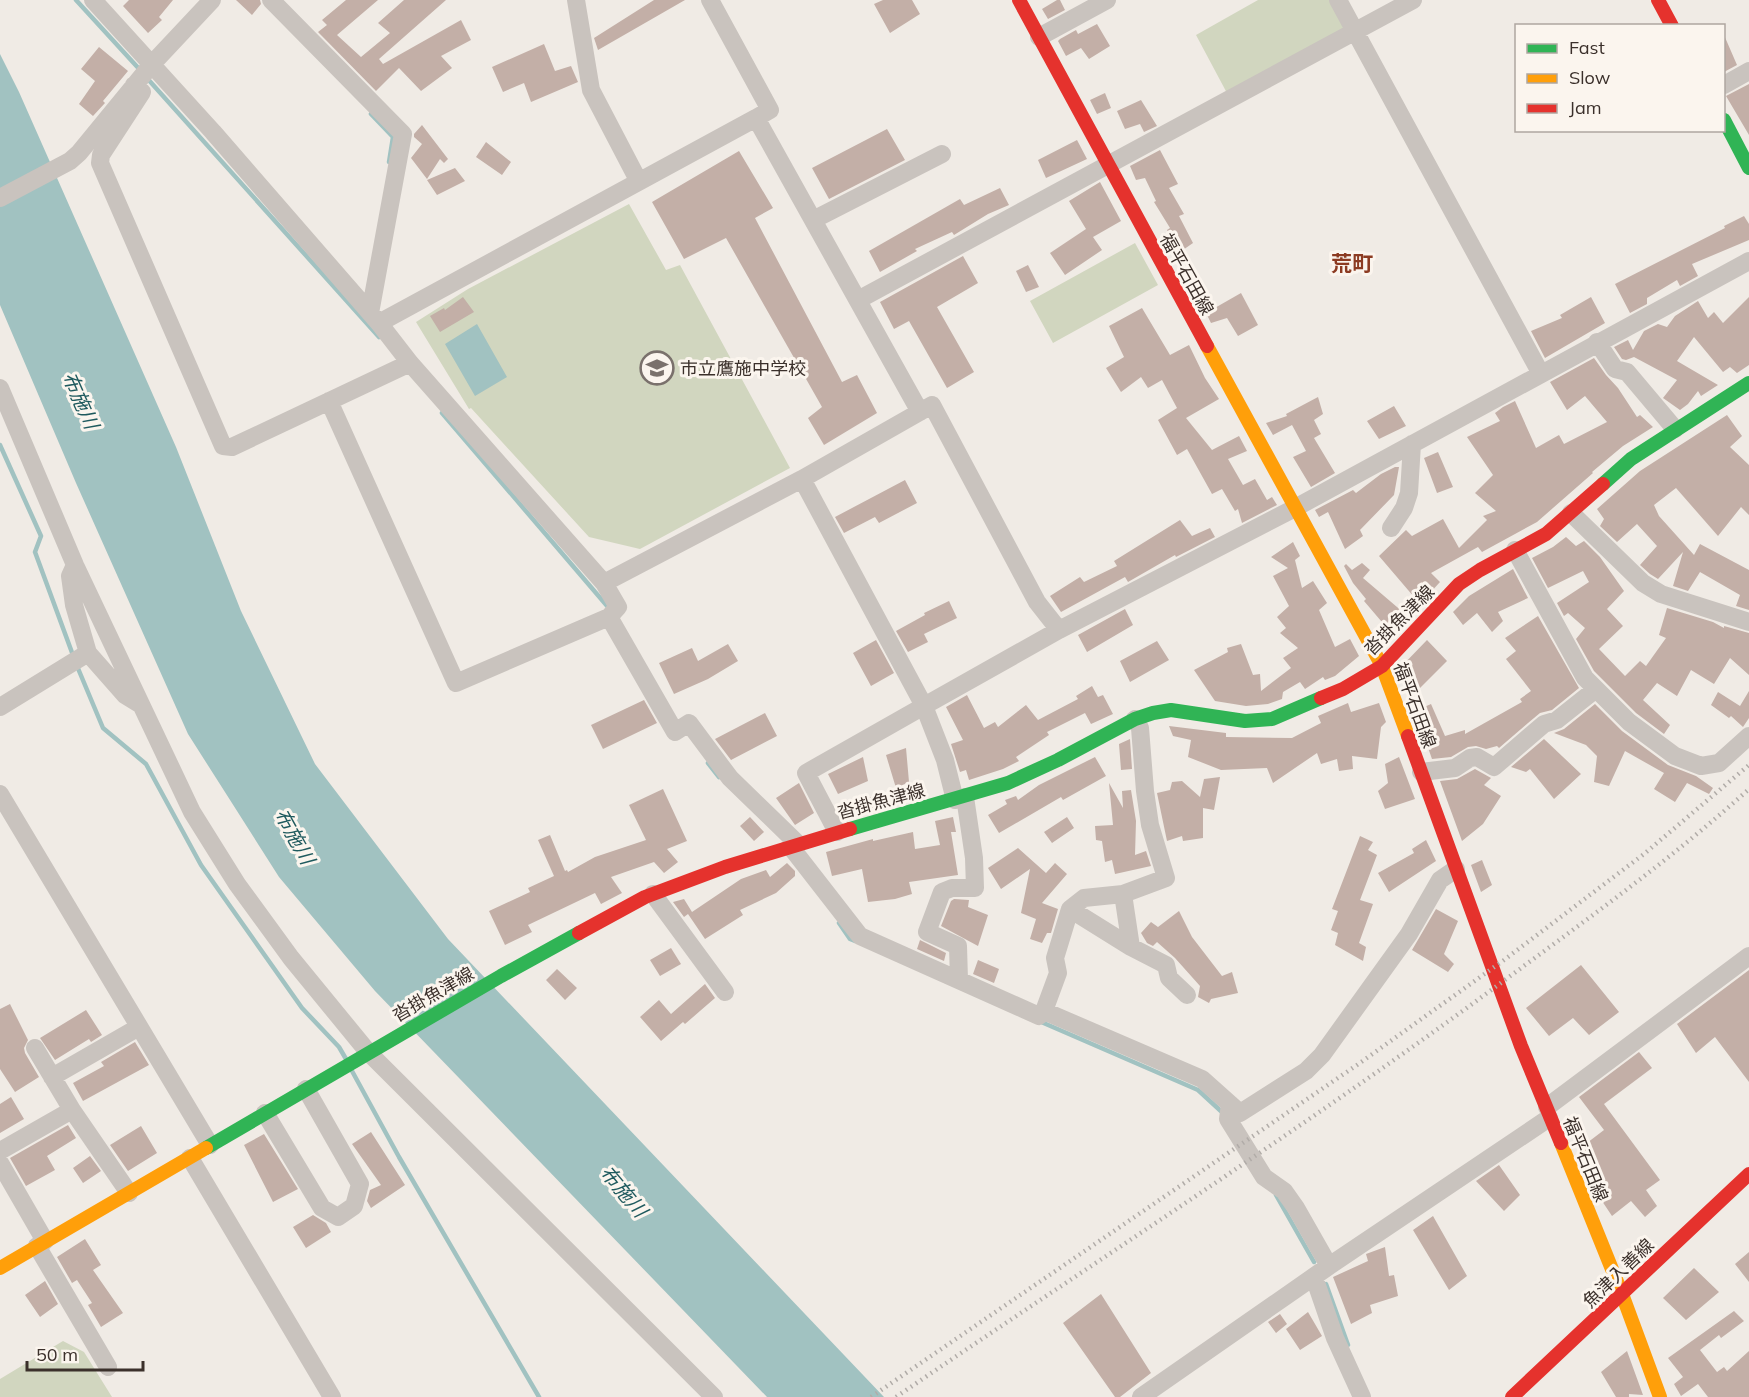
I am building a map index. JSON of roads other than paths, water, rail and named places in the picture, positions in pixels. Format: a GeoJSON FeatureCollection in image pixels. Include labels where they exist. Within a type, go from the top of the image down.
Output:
{"type":"FeatureCollection","features":[{"type":"Feature","properties":{"kind":"main road"},"geometry":{"type":"LineString","coordinates":[[1658,0],[1671,24]]}},
{"type":"Feature","properties":{"kind":"main road","name":"福平石田線"},"geometry":{"type":"LineString","coordinates":[[1028,3],[1039,37],[1382,666],[1521,1046],[1622,1294],[1660,1397]]}},
{"type":"Feature","properties":{"kind":"main road"},"geometry":{"type":"LineString","coordinates":[[1725,122],[1749,168]]}},
{"type":"Feature","properties":{"kind":"main road","name":"沓掛魚津線"},"geometry":{"type":"LineString","coordinates":[[0,1268],[368,1052],[501,976],[653,894],[725,867],[794,845],[1008,783],[1058,760],[1135,719],[1153,713],[1172,711],[1245,721],[1272,719],[1343,689],[1382,666],[1459,584],[1545,534],[1631,459],[1749,382]]}},
{"type":"Feature","properties":{"kind":"main road","name":"魚津入善線"},"geometry":{"type":"LineString","coordinates":[[1512,1397],[1749,1174]]}},
{"type":"Feature","properties":{"kind":"street"},"geometry":{"type":"LineString","coordinates":[[93,0],[213,132],[374,318],[410,363],[604,583],[618,608],[609,617],[456,683],[329,401]]}},
{"type":"Feature","properties":{"kind":"street"},"geometry":{"type":"LineString","coordinates":[[0,198],[79,153],[152,64],[212,0]]}},
{"type":"Feature","properties":{"kind":"street"},"geometry":{"type":"LineString","coordinates":[[271,0],[403,134],[374,318]]}},
{"type":"Feature","properties":{"kind":"street"},"geometry":{"type":"LineString","coordinates":[[576,0],[591,90],[638,180]]}},
{"type":"Feature","properties":{"kind":"street"},"geometry":{"type":"LineString","coordinates":[[374,318],[770,110],[710,0]]}},
{"type":"Feature","properties":{"kind":"street"},"geometry":{"type":"LineString","coordinates":[[1039,37],[1107,0]]}},
{"type":"Feature","properties":{"kind":"street"},"geometry":{"type":"LineString","coordinates":[[1338,0],[1541,374]]}},
{"type":"Feature","properties":{"kind":"street"},"geometry":{"type":"LineString","coordinates":[[858,300],[1413,0]]}},
{"type":"Feature","properties":{"kind":"street"},"geometry":{"type":"LineString","coordinates":[[1725,84],[1749,71]]}},
{"type":"Feature","properties":{"kind":"street"},"geometry":{"type":"LineString","coordinates":[[134,85],[142,92],[101,155],[100,163],[223,446],[232,447],[410,363]]}},
{"type":"Feature","properties":{"kind":"street"},"geometry":{"type":"LineString","coordinates":[[756,117],[920,412]]}},
{"type":"Feature","properties":{"kind":"street"},"geometry":{"type":"LineString","coordinates":[[813,220],[942,154]]}},
{"type":"Feature","properties":{"kind":"street"},"geometry":{"type":"LineString","coordinates":[[837,832],[806,772],[1059,630],[1294,508],[1749,261]]}},
{"type":"Feature","properties":{"kind":"street"},"geometry":{"type":"LineString","coordinates":[[1597,342],[1615,369],[1627,372],[1675,429]]}},
{"type":"Feature","properties":{"kind":"street"},"geometry":{"type":"LineString","coordinates":[[0,388],[75,565],[192,812],[237,884],[291,958],[368,1052],[714,1397]]}},
{"type":"Feature","properties":{"kind":"street"},"geometry":{"type":"LineString","coordinates":[[604,583],[802,479],[932,405],[1037,602],[1059,630]]}},
{"type":"Feature","properties":{"kind":"street"},"geometry":{"type":"LineString","coordinates":[[1391,528],[1404,508],[1409,493],[1412,444]]}},
{"type":"Feature","properties":{"kind":"street"},"geometry":{"type":"LineString","coordinates":[[802,479],[924,706],[960,798],[974,858],[975,888],[952,888],[942,892],[927,932],[958,946],[959,980]]}},
{"type":"Feature","properties":{"kind":"street"},"geometry":{"type":"LineString","coordinates":[[1571,513],[1643,583],[1661,594],[1749,622]]}},
{"type":"Feature","properties":{"kind":"street"},"geometry":{"type":"LineString","coordinates":[[1515,550],[1586,678],[1629,722],[1675,756],[1701,766],[1719,762],[1749,736]]}},
{"type":"Feature","properties":{"kind":"street"},"geometry":{"type":"LineString","coordinates":[[75,565],[70,576],[74,605],[88,653],[125,695],[141,705]]}},
{"type":"Feature","properties":{"kind":"street"},"geometry":{"type":"LineString","coordinates":[[609,617],[675,732],[689,723],[730,778],[794,845],[860,936],[1039,1016],[1044,1011],[1058,973],[1055,958],[1070,909],[1084,898],[1123,894],[1166,878],[1150,825],[1140,728],[1135,719]]}},
{"type":"Feature","properties":{"kind":"street"},"geometry":{"type":"LineString","coordinates":[[0,707],[88,653]]}},
{"type":"Feature","properties":{"kind":"street"},"geometry":{"type":"LineString","coordinates":[[1421,772],[1455,768],[1470,758],[1477,757],[1494,767],[1544,724],[1557,720],[1596,689]]}},
{"type":"Feature","properties":{"kind":"street"},"geometry":{"type":"LineString","coordinates":[[0,794],[210,1145]]}},
{"type":"Feature","properties":{"kind":"street"},"geometry":{"type":"LineString","coordinates":[[1044,1011],[1203,1079],[1240,1113],[1306,1071],[1322,1055],[1409,934],[1440,880],[1456,869]]}},
{"type":"Feature","properties":{"kind":"street"},"geometry":{"type":"LineString","coordinates":[[653,894],[725,992]]}},
{"type":"Feature","properties":{"kind":"street"},"geometry":{"type":"LineString","coordinates":[[1123,894],[1131,947]]}},
{"type":"Feature","properties":{"kind":"street"},"geometry":{"type":"LineString","coordinates":[[1070,909],[1131,947],[1166,965],[1169,978],[1186,995]]}},
{"type":"Feature","properties":{"kind":"street"},"geometry":{"type":"LineString","coordinates":[[1141,1397],[1548,1112],[1749,956]]}},
{"type":"Feature","properties":{"kind":"street"},"geometry":{"type":"LineString","coordinates":[[52,1077],[139,1027]]}},
{"type":"Feature","properties":{"kind":"street"},"geometry":{"type":"LineString","coordinates":[[35,1048],[72,1110],[129,1193]]}},
{"type":"Feature","properties":{"kind":"street"},"geometry":{"type":"LineString","coordinates":[[265,1113],[322,1208],[338,1217],[354,1206],[360,1184],[306,1089]]}},
{"type":"Feature","properties":{"kind":"street"},"geometry":{"type":"LineString","coordinates":[[1230,1104],[1228,1119],[1264,1177],[1284,1191],[1296,1208],[1322,1272],[1335,1338],[1362,1397]]}},
{"type":"Feature","properties":{"kind":"street"},"geometry":{"type":"LineString","coordinates":[[0,1151],[72,1110]]}},
{"type":"Feature","properties":{"kind":"street"},"geometry":{"type":"LineString","coordinates":[[190,1158],[332,1397]]}},
{"type":"Feature","properties":{"kind":"street"},"geometry":{"type":"LineString","coordinates":[[0,1163],[108,1367]]}},
{"type":"Feature","properties":{"kind":"water","name":"布施川"},"geometry":{"type":"Polygon","coordinates":[[[0,54],[19,92],[176,447],[241,611],[315,764],[448,939],[884,1397],[767,1397],[375,991],[279,877],[188,734],[76,483],[0,305],[0,54]]]}},
{"type":"Feature","properties":{"kind":"water"},"geometry":{"type":"Polygon","coordinates":[[[477,324],[507,377],[475,396],[445,344],[477,324]]]}},
{"type":"Feature","properties":{"kind":"waterway"},"geometry":{"type":"LineString","coordinates":[[76,0],[141,71]]}},
{"type":"Feature","properties":{"kind":"waterway"},"geometry":{"type":"LineString","coordinates":[[146,77],[379,337]]}},
{"type":"Feature","properties":{"kind":"waterway"},"geometry":{"type":"LineString","coordinates":[[371,114],[393,137],[389,162]]}},
{"type":"Feature","properties":{"kind":"waterway"},"geometry":{"type":"LineString","coordinates":[[442,413],[608,607]]}},
{"type":"Feature","properties":{"kind":"waterway"},"geometry":{"type":"LineString","coordinates":[[0,445],[41,536],[35,552],[74,658]]}},
{"type":"Feature","properties":{"kind":"waterway"},"geometry":{"type":"LineString","coordinates":[[77,666],[103,728],[146,764],[201,865],[302,1008],[339,1047],[346,1059]]}},
{"type":"Feature","properties":{"kind":"waterway"},"geometry":{"type":"LineString","coordinates":[[708,763],[719,777]]}},
{"type":"Feature","properties":{"kind":"waterway"},"geometry":{"type":"LineString","coordinates":[[839,923],[850,939],[855,941]]}},
{"type":"Feature","properties":{"kind":"waterway"},"geometry":{"type":"LineString","coordinates":[[1039,1021],[1198,1090],[1223,1113]]}},
{"type":"Feature","properties":{"kind":"waterway"},"geometry":{"type":"LineString","coordinates":[[352,1071],[399,1157],[539,1397]]}},
{"type":"Feature","properties":{"kind":"waterway"},"geometry":{"type":"LineString","coordinates":[[1276,1195],[1314,1262]]}},
{"type":"Feature","properties":{"kind":"waterway"},"geometry":{"type":"LineString","coordinates":[[1326,1284],[1348,1345]]}},
{"type":"Feature","properties":{"kind":"railway"},"geometry":{"type":"LineString","coordinates":[[871,1397],[1357,1065],[1504,960],[1644,854],[1749,765]]}},
{"type":"Feature","properties":{"kind":"railway"},"geometry":{"type":"LineString","coordinates":[[896,1397],[1284,1136],[1437,1029],[1633,885],[1749,789]]}},
{"type":"Feature","properties":{"kind":"place","name":"市立鷹施中学校"},"geometry":{"type":"Point","coordinates":[657,368]}},
{"type":"Feature","properties":{"kind":"district","name":"荒町"},"geometry":{"type":"Point","coordinates":[1352,263]}}]}
